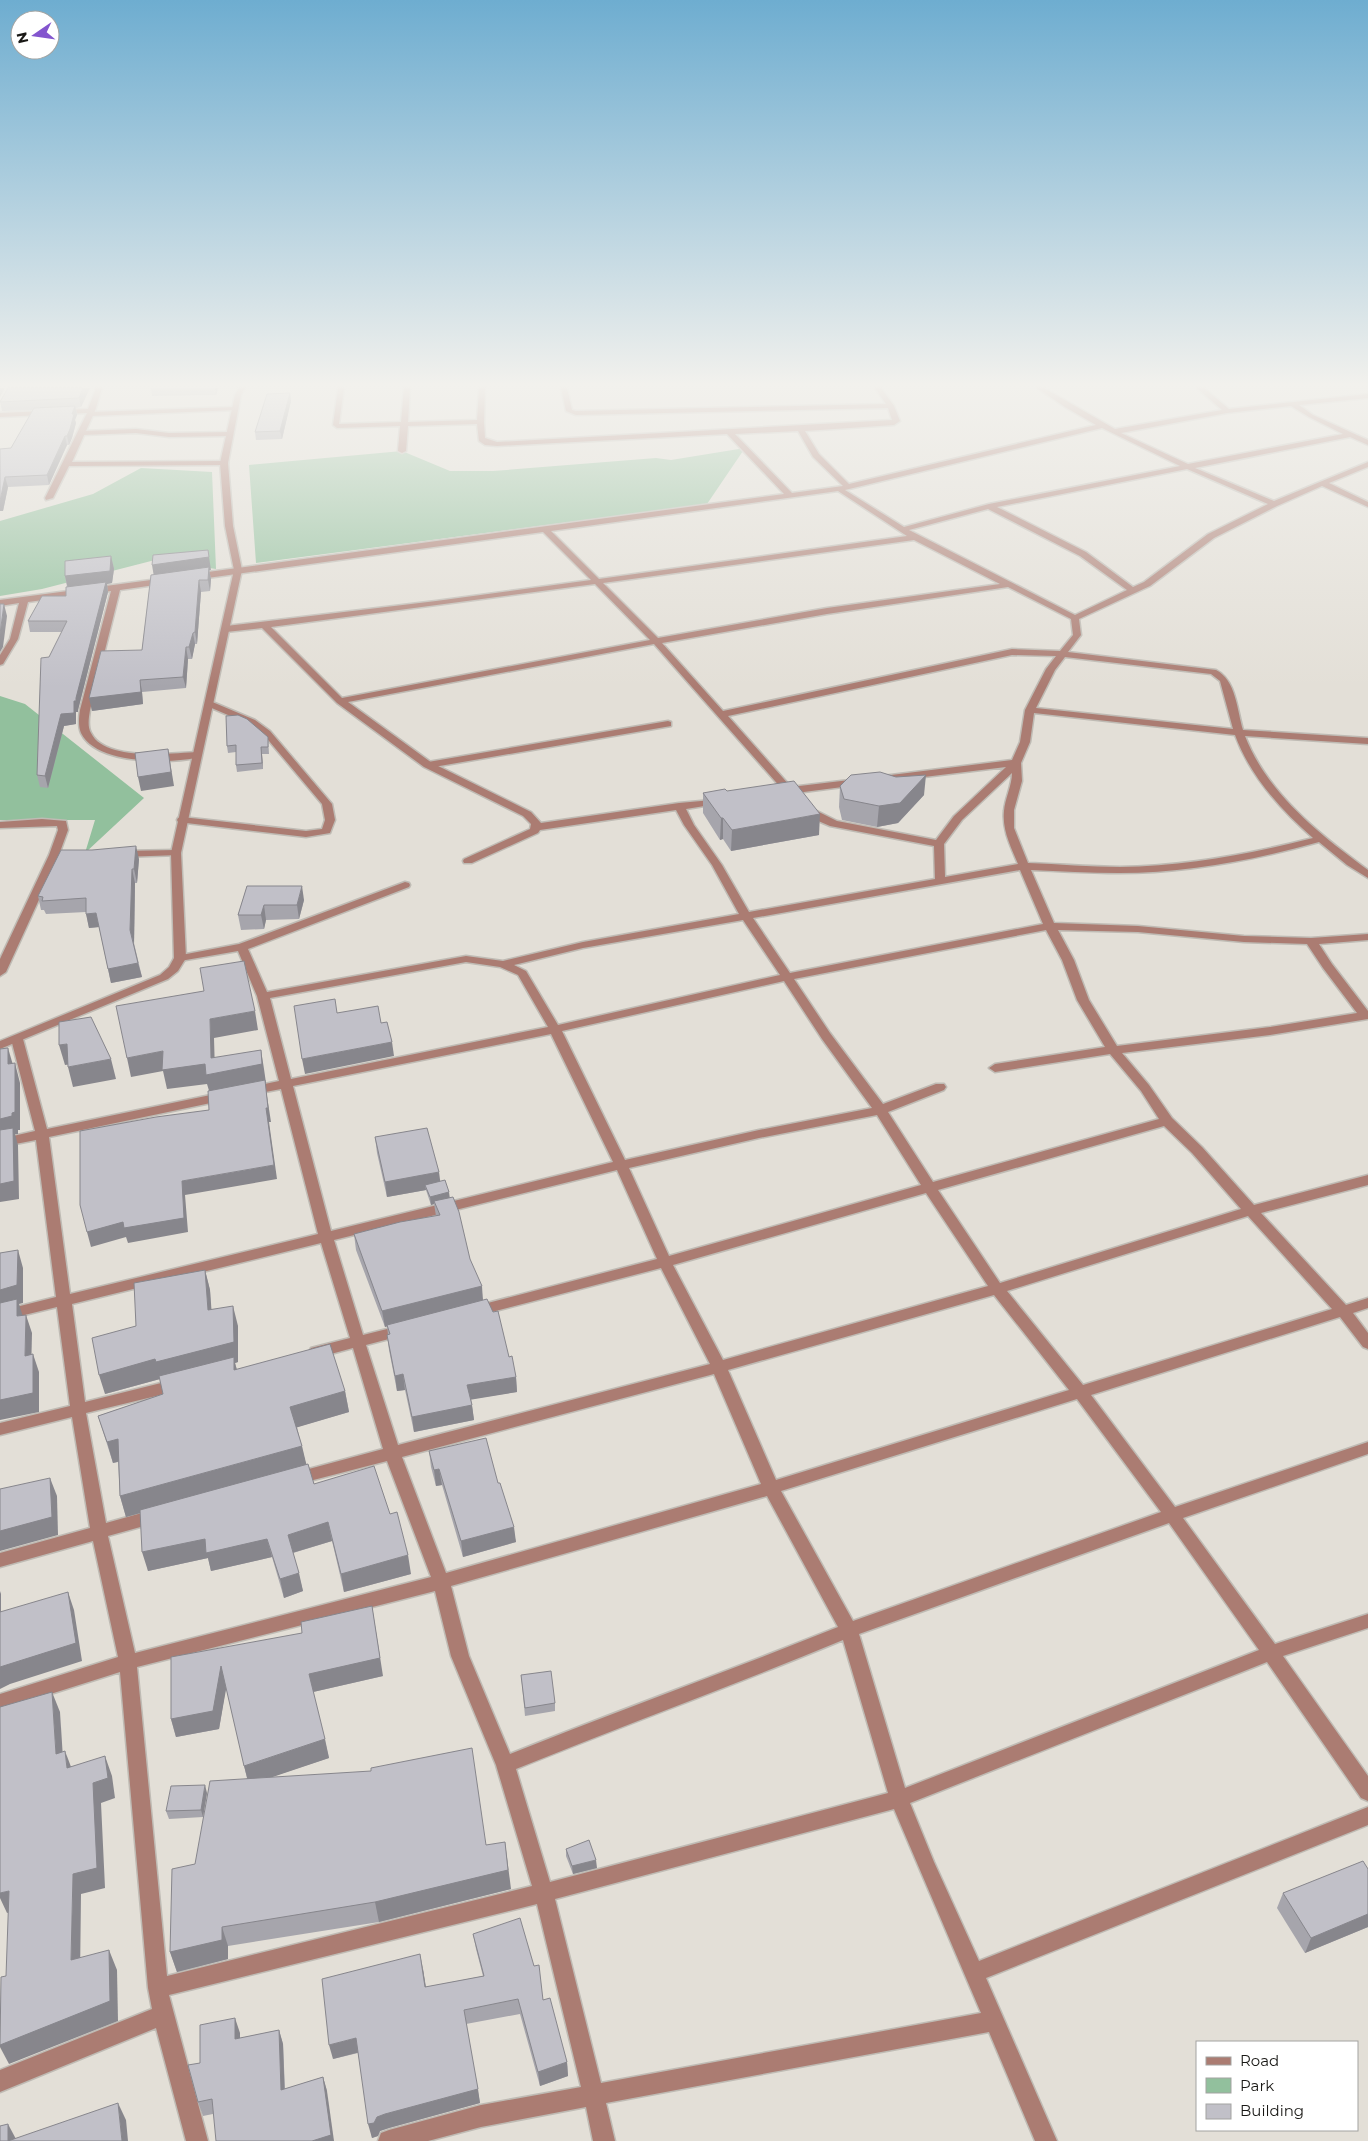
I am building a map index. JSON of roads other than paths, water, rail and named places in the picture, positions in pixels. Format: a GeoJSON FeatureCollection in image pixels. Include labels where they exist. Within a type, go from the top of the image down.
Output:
{"type":"FeatureCollection","features":[{"type":"Feature","properties":{"kind":"street"},"geometry":{"type":"LineString","coordinates":[[49,498],[54,488]]}},
{"type":"Feature","properties":{"kind":"street"},"geometry":{"type":"LineString","coordinates":[[0,1045],[164,977],[174,968],[180,958],[176,853],[238,570],[229,526],[226,488]]}},
{"type":"Feature","properties":{"kind":"street"},"geometry":{"type":"LineString","coordinates":[[782,488],[790,496]]}},
{"type":"Feature","properties":{"kind":"street"},"geometry":{"type":"LineString","coordinates":[[182,579],[546,530],[838,488]]}},
{"type":"Feature","properties":{"kind":"street"},"geometry":{"type":"LineString","coordinates":[[844,488],[915,537],[1075,618]]}},
{"type":"Feature","properties":{"kind":"street"},"geometry":{"type":"LineString","coordinates":[[904,529],[989,506],[1081,488]]}},
{"type":"Feature","properties":{"kind":"street"},"geometry":{"type":"LineString","coordinates":[[1237,488],[1274,504]]}},
{"type":"Feature","properties":{"kind":"street"},"geometry":{"type":"LineString","coordinates":[[1075,618],[1147,584],[1211,536],[1274,504],[1314,488]]}},
{"type":"Feature","properties":{"kind":"street"},"geometry":{"type":"LineString","coordinates":[[1333,488],[1368,504]]}},
{"type":"Feature","properties":{"kind":"street"},"geometry":{"type":"LineString","coordinates":[[989,506],[1082,554],[1133,591]]}},
{"type":"Feature","properties":{"kind":"street"},"geometry":{"type":"LineString","coordinates":[[546,530],[656,641],[722,714],[783,791],[820,818],[834,824],[940,844]]}},
{"type":"Feature","properties":{"kind":"street"},"geometry":{"type":"LineString","coordinates":[[226,629],[597,582],[915,537]]}},
{"type":"Feature","properties":{"kind":"street"},"geometry":{"type":"LineString","coordinates":[[0,603],[172,580]]}},
{"type":"Feature","properties":{"kind":"street"},"geometry":{"type":"LineString","coordinates":[[340,701],[656,641],[827,611],[1008,585]]}},
{"type":"Feature","properties":{"kind":"street"},"geometry":{"type":"LineString","coordinates":[[116,589],[107,631],[100,650],[84,716],[84,730],[91,741],[111,752],[138,757],[198,755]]}},
{"type":"Feature","properties":{"kind":"street"},"geometry":{"type":"LineString","coordinates":[[0,662],[14,639],[24,600]]}},
{"type":"Feature","properties":{"kind":"street"},"geometry":{"type":"LineString","coordinates":[[940,880],[940,844],[958,818],[1016,763],[1026,742],[1030,710],[1042,684],[1061,654],[1077,635],[1075,618]]}},
{"type":"Feature","properties":{"kind":"street"},"geometry":{"type":"LineString","coordinates":[[264,625],[340,701],[428,766],[527,814],[536,823],[536,827]]}},
{"type":"Feature","properties":{"kind":"street"},"geometry":{"type":"LineString","coordinates":[[722,714],[1002,654],[1025,652],[1061,654],[1213,672],[1221,676],[1225,681],[1242,742],[1253,765],[1269,785],[1320,839],[1368,875]]}},
{"type":"Feature","properties":{"kind":"street"},"geometry":{"type":"LineString","coordinates":[[182,820],[306,834],[326,831],[330,820],[327,804],[267,733],[252,722],[210,704]]}},
{"type":"Feature","properties":{"kind":"street"},"geometry":{"type":"LineString","coordinates":[[1030,710],[1240,733],[1368,741]]}},
{"type":"Feature","properties":{"kind":"street"},"geometry":{"type":"LineString","coordinates":[[428,766],[668,724]]}},
{"type":"Feature","properties":{"kind":"street"},"geometry":{"type":"LineString","coordinates":[[783,791],[1016,763]]}},
{"type":"Feature","properties":{"kind":"street"},"geometry":{"type":"LineString","coordinates":[[1016,763],[1017,781],[1009,810],[1009,828],[1050,926],[1068,960],[1083,1000],[1113,1050],[1145,1088],[1167,1121],[1197,1150],[1250,1211],[1342,1310],[1368,1343]]}},
{"type":"Feature","properties":{"kind":"street"},"geometry":{"type":"LineString","coordinates":[[468,861],[534,831],[536,827],[729,799]]}},
{"type":"Feature","properties":{"kind":"street"},"geometry":{"type":"LineString","coordinates":[[679,806],[746,916],[826,1036],[880,1110],[997,1289],[1080,1392],[1172,1515],[1368,1792]]}},
{"type":"Feature","properties":{"kind":"street"},"geometry":{"type":"LineString","coordinates":[[0,825],[42,822],[62,823],[63,830],[54,855],[0,972]]}},
{"type":"Feature","properties":{"kind":"street"},"geometry":{"type":"LineString","coordinates":[[503,964],[583,945],[1024,866],[1120,870],[1196,865],[1260,855],[1320,839]]}},
{"type":"Feature","properties":{"kind":"street"},"geometry":{"type":"LineString","coordinates":[[112,854],[176,853]]}},
{"type":"Feature","properties":{"kind":"street"},"geometry":{"type":"LineString","coordinates":[[54,855],[85,855]]}},
{"type":"Feature","properties":{"kind":"street"},"geometry":{"type":"LineString","coordinates":[[180,958],[242,947],[405,885]]}},
{"type":"Feature","properties":{"kind":"street"},"geometry":{"type":"LineString","coordinates":[[0,1143],[555,1029],[788,977],[1050,926],[1138,929],[1244,938],[1311,941],[1368,938]]}},
{"type":"Feature","properties":{"kind":"street"},"geometry":{"type":"LineString","coordinates":[[995,1068],[1367,1016],[1327,966],[1311,941]]}},
{"type":"Feature","properties":{"kind":"street"},"geometry":{"type":"LineString","coordinates":[[242,947],[263,996],[326,1237],[392,1452],[441,1582],[460,1656],[505,1764],[560,1952],[604,2141]]}},
{"type":"Feature","properties":{"kind":"street"},"geometry":{"type":"LineString","coordinates":[[263,996],[466,959],[503,964],[522,973],[555,1029],[665,1262],[719,1367],[772,1488],[849,1630],[899,1799],[926,1866],[974,1972],[1046,2141]]}},
{"type":"Feature","properties":{"kind":"street"},"geometry":{"type":"LineString","coordinates":[[17,1039],[42,1133],[78,1409],[99,1532],[128,1662],[158,1988],[197,2141]]}},
{"type":"Feature","properties":{"kind":"street"},"geometry":{"type":"LineString","coordinates":[[0,1316],[621,1166],[759,1134],[880,1110],[940,1087]]}},
{"type":"Feature","properties":{"kind":"street"},"geometry":{"type":"LineString","coordinates":[[463,1314],[665,1262],[1167,1121]]}},
{"type":"Feature","properties":{"kind":"street"},"geometry":{"type":"LineString","coordinates":[[278,1483],[719,1367],[997,1289],[1250,1211],[1368,1180]]}},
{"type":"Feature","properties":{"kind":"street"},"geometry":{"type":"LineString","coordinates":[[0,1702],[128,1662],[441,1582],[772,1488],[1368,1303]]}},
{"type":"Feature","properties":{"kind":"street"},"geometry":{"type":"LineString","coordinates":[[300,1355],[415,1327]]}},
{"type":"Feature","properties":{"kind":"street"},"geometry":{"type":"LineString","coordinates":[[0,1429],[194,1381]]}},
{"type":"Feature","properties":{"kind":"street"},"geometry":{"type":"LineString","coordinates":[[505,1764],[613,1721],[759,1667],[849,1630],[1172,1515],[1368,1448]]}},
{"type":"Feature","properties":{"kind":"street"},"geometry":{"type":"LineString","coordinates":[[0,1560],[174,1511]]}},
{"type":"Feature","properties":{"kind":"street"},"geometry":{"type":"LineString","coordinates":[[158,1988],[544,1893],[899,1799],[1271,1653],[1368,1621]]}},
{"type":"Feature","properties":{"kind":"street"},"geometry":{"type":"LineString","coordinates":[[974,1972],[1368,1816]]}},
{"type":"Feature","properties":{"kind":"street"},"geometry":{"type":"LineString","coordinates":[[0,2081],[164,2015]]}},
{"type":"Feature","properties":{"kind":"street"},"geometry":{"type":"LineString","coordinates":[[389,2141],[481,2116],[995,2021]]}}]}
